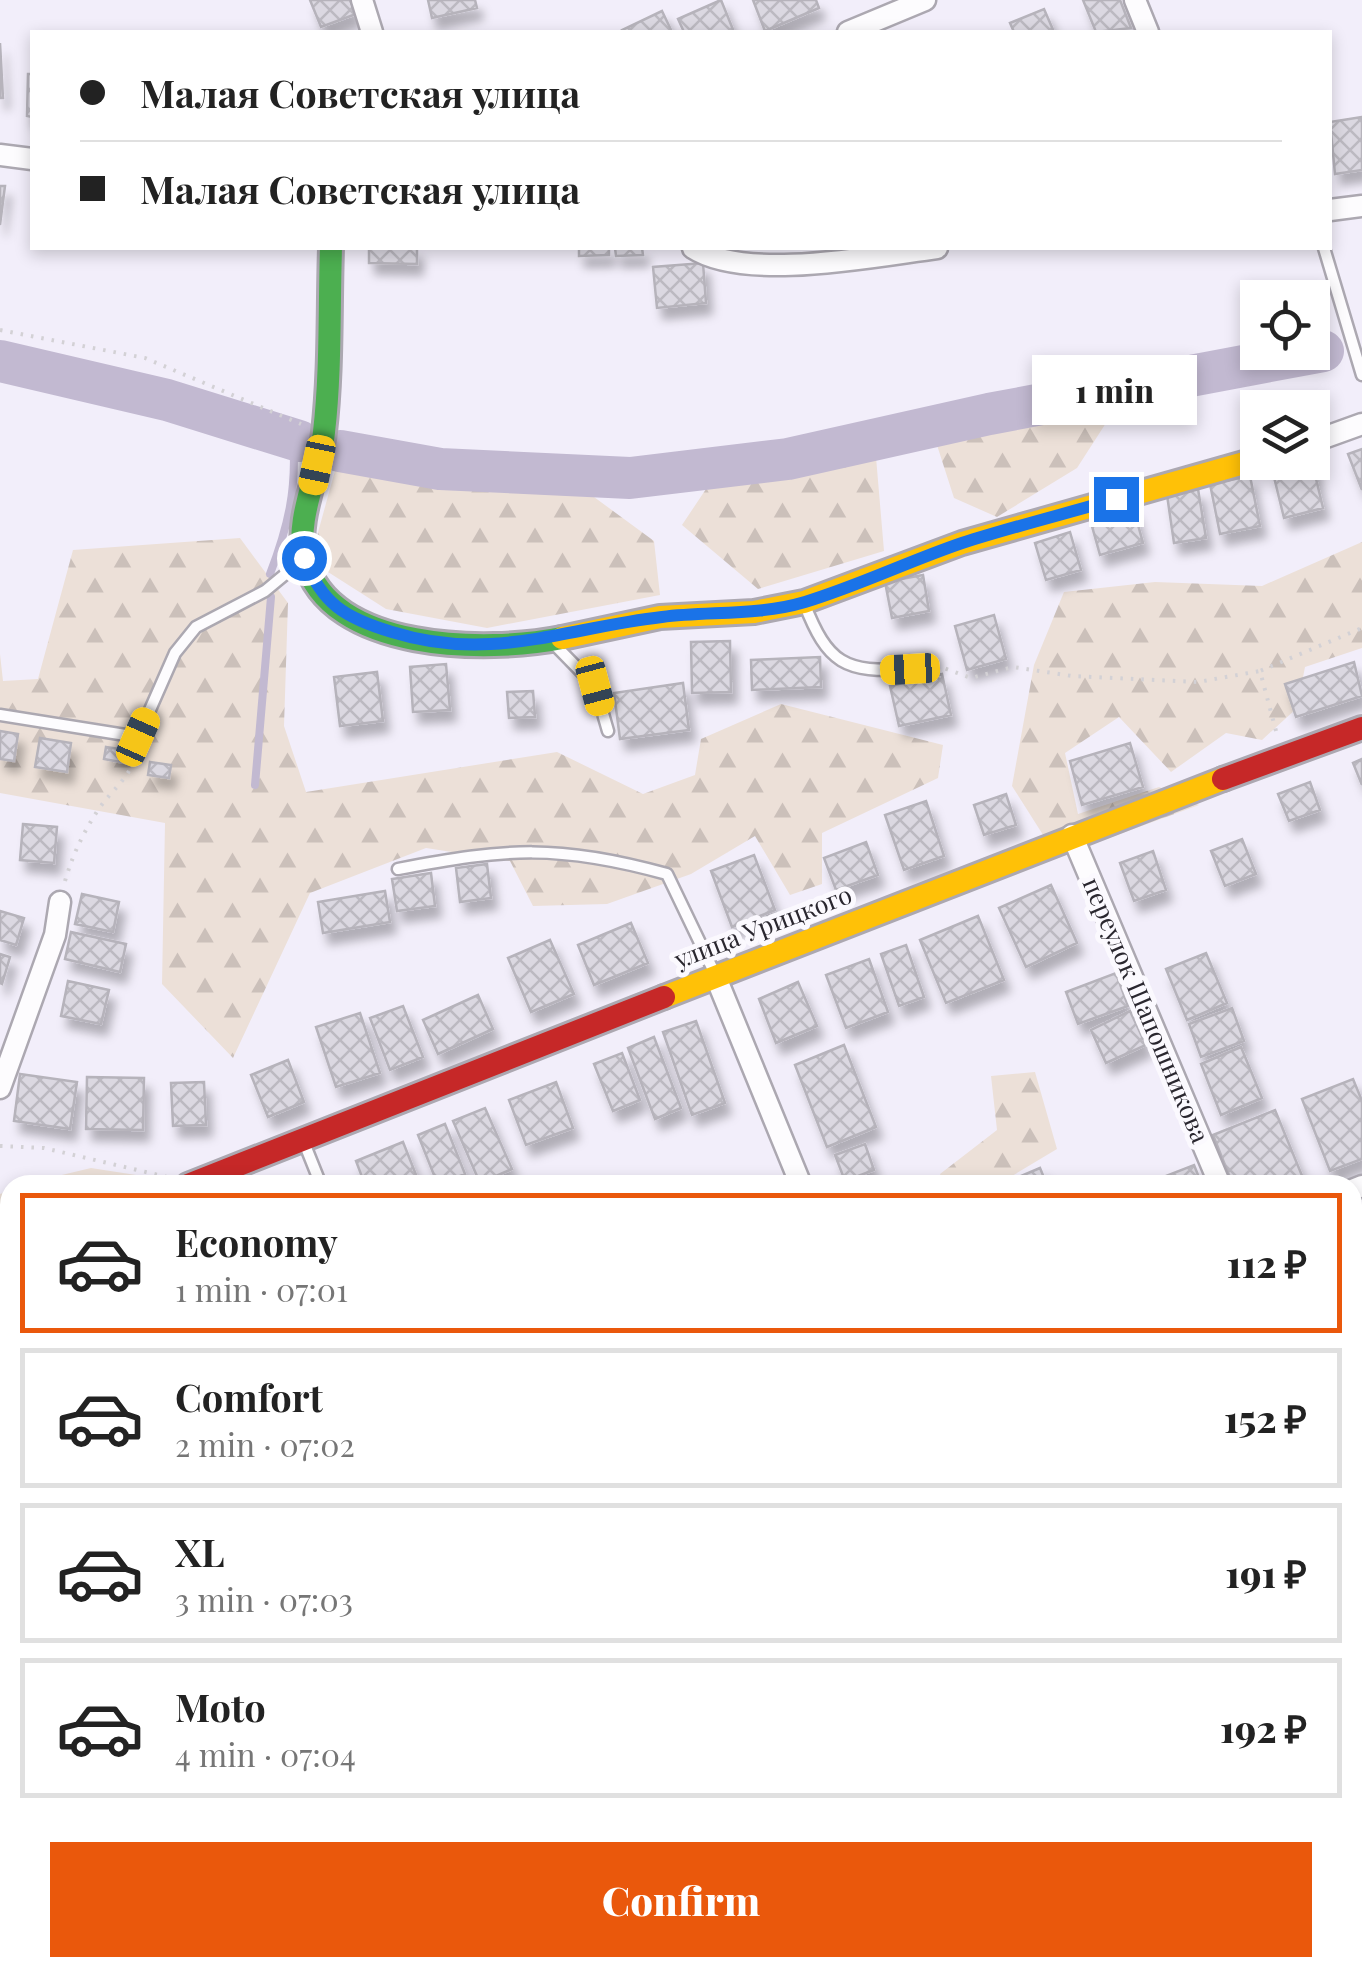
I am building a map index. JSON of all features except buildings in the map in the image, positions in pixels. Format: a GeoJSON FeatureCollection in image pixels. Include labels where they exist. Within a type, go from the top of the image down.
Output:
{"type":"FeatureCollection","features":[{"type":"Feature","properties":{"kind":"main road"},"geometry":{"type":"LineString","coordinates":[[330,250],[324,434],[304,528],[304,558],[317,590],[332,604],[371,626],[421,641],[478,647],[550,640],[660,617],[754,612],[804,602],[962,543],[1240,464]]}},
{"type":"Feature","properties":{"kind":"main road","name":"улица Урицкого"},"geometry":{"type":"LineString","coordinates":[[214,1175],[1072,836],[1362,728]]}},
{"type":"Feature","properties":{"kind":"street"},"geometry":{"type":"LineString","coordinates":[[362,0],[371,30]]}},
{"type":"Feature","properties":{"kind":"street"},"geometry":{"type":"LineString","coordinates":[[853,30],[925,0]]}},
{"type":"Feature","properties":{"kind":"street"},"geometry":{"type":"LineString","coordinates":[[1135,0],[1147,30]]}},
{"type":"Feature","properties":{"kind":"street"},"geometry":{"type":"LineString","coordinates":[[0,156],[30,159]]}},
{"type":"Feature","properties":{"kind":"street"},"geometry":{"type":"LineString","coordinates":[[1332,210],[1362,206]]}},
{"type":"Feature","properties":{"kind":"street"},"geometry":{"type":"LineString","coordinates":[[698,250],[730,262],[807,264],[921,250]]}},
{"type":"Feature","properties":{"kind":"street"},"geometry":{"type":"LineString","coordinates":[[1330,436],[1362,424]]}},
{"type":"Feature","properties":{"kind":"street","name":"переулок Шапошникова"},"geometry":{"type":"LineString","coordinates":[[1072,836],[1216,1175]]}},
{"type":"Feature","properties":{"kind":"street"},"geometry":{"type":"LineString","coordinates":[[0,1088],[56,936],[60,902]]}},
{"type":"Feature","properties":{"kind":"street"},"geometry":{"type":"LineString","coordinates":[[715,975],[797,1175]]}},
{"type":"Feature","properties":{"kind":"lane"},"geometry":{"type":"LineString","coordinates":[[1325,250],[1362,375]]}},
{"type":"Feature","properties":{"kind":"lane"},"geometry":{"type":"LineString","coordinates":[[0,715],[138,737],[176,653],[196,628],[266,591],[304,558]]}},
{"type":"Feature","properties":{"kind":"lane"},"geometry":{"type":"LineString","coordinates":[[804,602],[821,647],[844,664],[871,672],[910,669]]}},
{"type":"Feature","properties":{"kind":"lane"},"geometry":{"type":"LineString","coordinates":[[550,640],[595,686],[608,731]]}},
{"type":"Feature","properties":{"kind":"lane"},"geometry":{"type":"LineString","coordinates":[[398,870],[490,851],[529,850],[599,855],[667,874],[715,975]]}},
{"type":"Feature","properties":{"kind":"lane"},"geometry":{"type":"LineString","coordinates":[[303,1140],[317,1175]]}},
{"type":"Feature","properties":{"kind":"path"},"geometry":{"type":"LineString","coordinates":[[0,330],[145,358],[324,434]]}},
{"type":"Feature","properties":{"kind":"path"},"geometry":{"type":"LineString","coordinates":[[910,669],[941,667],[970,678],[1013,667],[1072,676],[1198,682],[1260,671],[1362,628]]}},
{"type":"Feature","properties":{"kind":"path"},"geometry":{"type":"LineString","coordinates":[[1260,671],[1278,735]]}},
{"type":"Feature","properties":{"kind":"path"},"geometry":{"type":"LineString","coordinates":[[60,902],[75,847],[101,806],[133,769],[138,737]]}},
{"type":"Feature","properties":{"kind":"path"},"geometry":{"type":"LineString","coordinates":[[0,1146],[44,1148],[154,1175]]}},
{"type":"Feature","properties":{"kind":"green space"},"geometry":{"type":"Polygon","coordinates":[[[1115,409],[1077,468],[997,517],[954,498],[936,442],[1115,409]]]}},
{"type":"Feature","properties":{"kind":"green space"},"geometry":{"type":"Polygon","coordinates":[[[876,457],[884,551],[758,589],[682,525],[706,489],[876,457]]]}},
{"type":"Feature","properties":{"kind":"green space"},"geometry":{"type":"Polygon","coordinates":[[[336,467],[483,490],[594,497],[654,541],[660,595],[487,628],[386,609],[328,572],[317,536],[336,467]]]}},
{"type":"Feature","properties":{"kind":"green space"},"geometry":{"type":"Polygon","coordinates":[[[240,538],[288,603],[284,726],[306,792],[557,752],[643,794],[695,775],[701,739],[781,704],[943,745],[938,778],[822,833],[822,884],[790,895],[755,836],[691,874],[607,904],[533,906],[510,861],[426,848],[310,893],[233,1058],[162,984],[165,823],[0,793],[0,654],[3,681],[38,679],[73,550],[240,538]]]}},
{"type":"Feature","properties":{"kind":"green space"},"geometry":{"type":"Polygon","coordinates":[[[1362,542],[1362,648],[1305,667],[1297,708],[1262,740],[1226,733],[1171,772],[1119,717],[1065,753],[1078,814],[1159,787],[1199,805],[1057,857],[1012,786],[1034,665],[1064,592],[1155,582],[1262,586],[1362,542]]]}},
{"type":"Feature","properties":{"kind":"green space"},"geometry":{"type":"Polygon","coordinates":[[[1035,1072],[1057,1149],[1014,1175],[940,1175],[997,1130],[991,1076],[1035,1072]]]}},
{"type":"Feature","properties":{"kind":"green space"},"geometry":{"type":"Polygon","coordinates":[[[91,1168],[136,1175],[62,1175],[91,1168]]]}},
{"type":"Feature","properties":{"kind":"waterway"},"geometry":{"type":"LineString","coordinates":[[0,361],[167,400],[299,441]]}},
{"type":"Feature","properties":{"kind":"waterway"},"geometry":{"type":"LineString","coordinates":[[340,451],[440,469],[630,478],[788,459],[989,414],[1240,367]]}},
{"type":"Feature","properties":{"kind":"waterway"},"geometry":{"type":"LineString","coordinates":[[270,574],[290,508],[293,439]]}},
{"type":"Feature","properties":{"kind":"waterway"},"geometry":{"type":"LineString","coordinates":[[255,785],[271,597]]}},
{"type":"Feature","properties":{"kind":"traffic: fast"},"geometry":{"type":"LineString","coordinates":[[331,250],[324,432],[305,512],[302,545],[320,590],[345,613],[377,629],[415,639],[494,645],[562,638]]}},
{"type":"Feature","properties":{"kind":"traffic: slow"},"geometry":{"type":"LineString","coordinates":[[562,638],[660,617],[754,612],[804,602],[962,543],[1240,464]]}},
{"type":"Feature","properties":{"kind":"traffic: slow"},"geometry":{"type":"LineString","coordinates":[[664,997],[1223,779]]}},
{"type":"Feature","properties":{"kind":"traffic: jam"},"geometry":{"type":"LineString","coordinates":[[1223,779],[1362,728]]}},
{"type":"Feature","properties":{"kind":"traffic: jam"},"geometry":{"type":"LineString","coordinates":[[213,1175],[664,997]]}},
{"type":"Feature","properties":{"kind":"route"},"geometry":{"type":"LineString","coordinates":[[304,558],[317,590],[332,604],[371,626],[421,641],[478,647],[550,640],[660,617],[754,612],[804,602],[962,543],[1116,499]]}}]}
